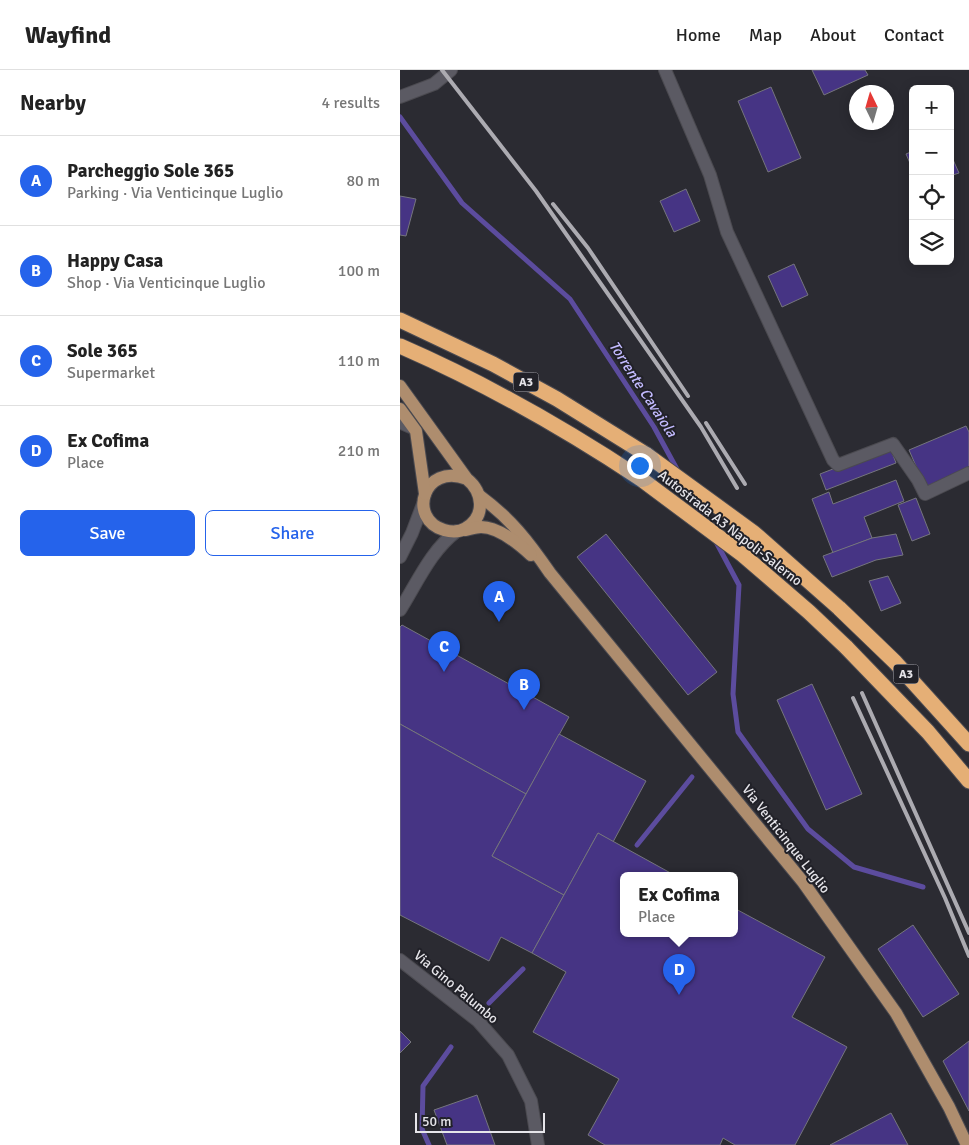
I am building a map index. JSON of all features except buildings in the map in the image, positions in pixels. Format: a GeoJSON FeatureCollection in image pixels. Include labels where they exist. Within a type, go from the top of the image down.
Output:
{"type":"FeatureCollection","features":[{"type":"Feature","properties":{"kind":"highway","name":"Autostrada A3 Napoli-Salerno"},"geometry":{"type":"LineString","coordinates":[[400,320],[493,364],[557,399],[647,455],[754,533],[839,608],[894,662],[969,744]]}},
{"type":"Feature","properties":{"kind":"highway","name":"Autostrada A3 Napoli-Salerno"},"geometry":{"type":"LineString","coordinates":[[400,346],[482,384],[581,439],[641,479],[743,555],[810,612],[846,647],[922,726],[969,781]]}},
{"type":"Feature","properties":{"kind":"main road","name":"Via Venticinque Luglio"},"geometry":{"type":"LineString","coordinates":[[400,386],[478,490],[480,496],[495,507],[525,537],[550,573],[804,882],[896,1013],[949,1107],[967,1145]]}},
{"type":"Feature","properties":{"kind":"main road","name":"Via Venticinque Luglio"},"geometry":{"type":"LineString","coordinates":[[400,409],[416,431],[425,513],[430,522],[448,531],[482,526],[501,533],[518,543],[550,573]]}},
{"type":"Feature","properties":{"kind":"main road"},"geometry":{"type":"LineString","coordinates":[[424,499],[433,482],[442,476],[458,475],[468,479]]}},
{"type":"Feature","properties":{"kind":"main road"},"geometry":{"type":"LineString","coordinates":[[457,531],[466,528],[474,521],[479,513],[480,496]]}},
{"type":"Feature","properties":{"kind":"street"},"geometry":{"type":"LineString","coordinates":[[400,97],[434,84],[451,70]]}},
{"type":"Feature","properties":{"kind":"street"},"geometry":{"type":"LineString","coordinates":[[665,70],[710,175],[727,232],[833,460],[838,465],[894,444],[925,494],[969,473]]}},
{"type":"Feature","properties":{"kind":"street"},"geometry":{"type":"LineString","coordinates":[[400,557],[412,534],[424,499]]}},
{"type":"Feature","properties":{"kind":"street"},"geometry":{"type":"LineString","coordinates":[[400,610],[437,550],[457,531]]}},
{"type":"Feature","properties":{"kind":"street","name":"Via Gino Palumbo"},"geometry":{"type":"LineString","coordinates":[[400,960],[478,1021],[508,1055],[531,1101],[538,1145]]}},
{"type":"Feature","properties":{"kind":"lane"},"geometry":{"type":"LineString","coordinates":[[400,424],[416,431]]}},
{"type":"Feature","properties":{"kind":"waterway","name":"Torrente Cavaiola"},"geometry":{"type":"LineString","coordinates":[[400,117],[462,203],[570,299],[654,427],[678,471]]}},
{"type":"Feature","properties":{"kind":"waterway","name":"Torrente Cavaiola"},"geometry":{"type":"LineString","coordinates":[[689,492],[704,520]]}},
{"type":"Feature","properties":{"kind":"waterway"},"geometry":{"type":"LineString","coordinates":[[715,540],[739,585],[733,694],[738,732],[808,829],[854,867],[923,887]]}},
{"type":"Feature","properties":{"kind":"waterway"},"geometry":{"type":"LineString","coordinates":[[637,845],[692,777]]}},
{"type":"Feature","properties":{"kind":"waterway"},"geometry":{"type":"LineString","coordinates":[[489,1003],[523,969]]}},
{"type":"Feature","properties":{"kind":"waterway"},"geometry":{"type":"LineString","coordinates":[[429,1145],[422,1129],[423,1086],[451,1047]]}},
{"type":"Feature","properties":{"kind":"railway"},"geometry":{"type":"LineString","coordinates":[[442,70],[536,191],[701,427],[737,488]]}},
{"type":"Feature","properties":{"kind":"railway"},"geometry":{"type":"LineString","coordinates":[[553,204],[588,248],[688,396]]}},
{"type":"Feature","properties":{"kind":"railway"},"geometry":{"type":"LineString","coordinates":[[706,423],[745,484]]}},
{"type":"Feature","properties":{"kind":"railway"},"geometry":{"type":"LineString","coordinates":[[862,693],[969,933]]}},
{"type":"Feature","properties":{"kind":"railway"},"geometry":{"type":"LineString","coordinates":[[853,698],[945,898],[969,956]]}},
{"type":"Feature","properties":{"kind":"place","name":"Parcheggio Sole 365"},"geometry":{"type":"Point","coordinates":[499,622]}},
{"type":"Feature","properties":{"kind":"place","name":"Sole 365"},"geometry":{"type":"Point","coordinates":[444,672]}},
{"type":"Feature","properties":{"kind":"place","name":"Happy Casa"},"geometry":{"type":"Point","coordinates":[524,710]}},
{"type":"Feature","properties":{"kind":"place","name":"Ex Cofima"},"geometry":{"type":"Point","coordinates":[679,995]}}]}
